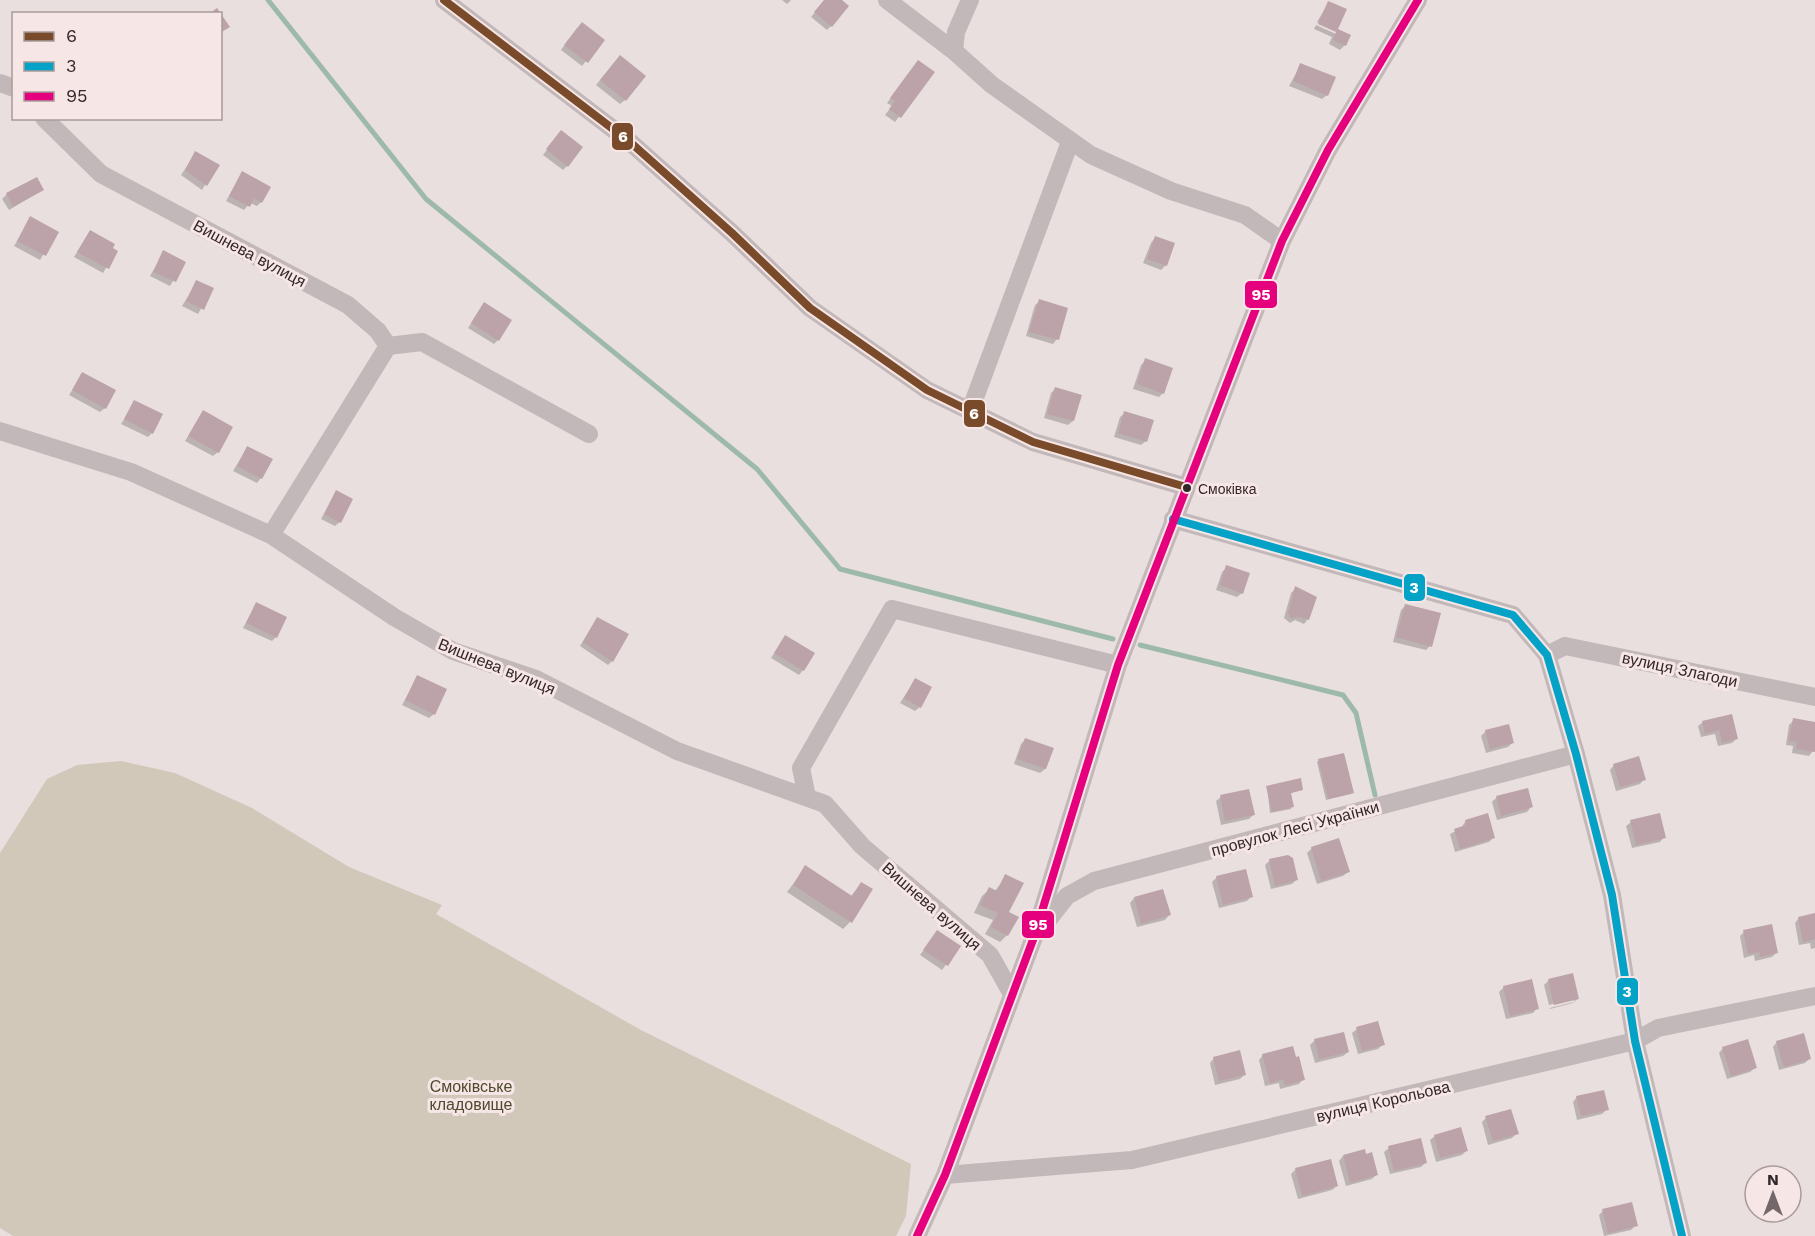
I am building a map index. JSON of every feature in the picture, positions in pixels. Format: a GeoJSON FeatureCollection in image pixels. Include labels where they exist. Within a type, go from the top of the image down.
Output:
{"type":"FeatureCollection","features":[{"type":"Feature","properties":{"kind":"street"},"geometry":{"type":"LineString","coordinates":[[444,0],[630,142],[732,233],[810,308],[927,390],[1033,441],[1186,487]]}},
{"type":"Feature","properties":{"kind":"street"},"geometry":{"type":"LineString","coordinates":[[887,0],[954,51],[992,85],[1091,155],[1171,191],[1245,215],[1282,241]]}},
{"type":"Feature","properties":{"kind":"street"},"geometry":{"type":"LineString","coordinates":[[954,51],[956,32],[970,0]]}},
{"type":"Feature","properties":{"kind":"street"},"geometry":{"type":"LineString","coordinates":[[917,1236],[945,1175],[1035,937],[1118,665],[1282,241],[1328,150],[1418,0]]}},
{"type":"Feature","properties":{"kind":"street","name":"Вишнева вулиця"},"geometry":{"type":"LineString","coordinates":[[46,120],[101,174],[348,306],[378,331],[388,346]]}},
{"type":"Feature","properties":{"kind":"street"},"geometry":{"type":"LineString","coordinates":[[970,411],[1070,142]]}},
{"type":"Feature","properties":{"kind":"street"},"geometry":{"type":"LineString","coordinates":[[271,535],[388,346],[422,342],[589,434]]}},
{"type":"Feature","properties":{"kind":"street","name":"Вишнева вулиця"},"geometry":{"type":"LineString","coordinates":[[0,431],[131,472],[271,535],[394,617],[453,651],[536,679],[677,751],[825,804],[862,846],[990,955],[1012,994]]}},
{"type":"Feature","properties":{"kind":"street"},"geometry":{"type":"LineString","coordinates":[[1173,519],[1514,615],[1547,655],[1576,754],[1612,895],[1635,1041],[1682,1236]]}},
{"type":"Feature","properties":{"kind":"street"},"geometry":{"type":"LineString","coordinates":[[807,797],[801,768],[892,609],[1118,665]]}},
{"type":"Feature","properties":{"kind":"street","name":"вулиця Злагоди"},"geometry":{"type":"LineString","coordinates":[[1547,655],[1565,646],[1815,697]]}},
{"type":"Feature","properties":{"kind":"street","name":"провулок Лесі Українки"},"geometry":{"type":"LineString","coordinates":[[1035,937],[1067,896],[1095,881],[1576,754]]}},
{"type":"Feature","properties":{"kind":"street","name":"вулиця Корольова"},"geometry":{"type":"LineString","coordinates":[[945,1175],[1132,1160],[1635,1041],[1658,1028],[1815,996]]}},
{"type":"Feature","properties":{"kind":"green space","name":"Смоківське кладовище"},"geometry":{"type":"Polygon","coordinates":[[[121,761],[175,773],[252,808],[349,867],[442,905],[436,914],[641,1030],[911,1164],[906,1216],[896,1236],[13,1236],[0,1228],[0,853],[47,779],[77,765],[121,761]]]}},
{"type":"Feature","properties":{"kind":"building"},"geometry":{"type":"Polygon","coordinates":[[[824,0],[842,0],[849,6],[832,27],[814,12],[824,0]]]}},
{"type":"Feature","properties":{"kind":"building"},"geometry":{"type":"Polygon","coordinates":[[[1328,1],[1347,9],[1338,29],[1351,35],[1346,46],[1333,40],[1336,32],[1318,24],[1328,1]]]}},
{"type":"Feature","properties":{"kind":"building"},"geometry":{"type":"Polygon","coordinates":[[[222,15],[230,27],[222,32],[222,15]]]}},
{"type":"Feature","properties":{"kind":"building"},"geometry":{"type":"Polygon","coordinates":[[[582,22],[605,40],[588,63],[564,45],[582,22]]]}},
{"type":"Feature","properties":{"kind":"building"},"geometry":{"type":"Polygon","coordinates":[[[620,55],[646,76],[626,101],[600,80],[620,55]]]}},
{"type":"Feature","properties":{"kind":"building"},"geometry":{"type":"Polygon","coordinates":[[[918,60],[935,72],[901,118],[889,109],[895,101],[890,98],[918,60]]]}},
{"type":"Feature","properties":{"kind":"building"},"geometry":{"type":"Polygon","coordinates":[[[1300,63],[1336,77],[1328,96],[1293,81],[1300,63]]]}},
{"type":"Feature","properties":{"kind":"building"},"geometry":{"type":"Polygon","coordinates":[[[561,130],[583,147],[568,167],[546,149],[561,130]]]}},
{"type":"Feature","properties":{"kind":"building"},"geometry":{"type":"Polygon","coordinates":[[[195,151],[220,165],[207,186],[185,170],[195,151]]]}},
{"type":"Feature","properties":{"kind":"building"},"geometry":{"type":"Polygon","coordinates":[[[242,171],[271,187],[262,203],[254,198],[250,207],[229,196],[242,171]]]}},
{"type":"Feature","properties":{"kind":"building"},"geometry":{"type":"Polygon","coordinates":[[[37,177],[44,190],[13,207],[6,193],[37,177]]]}},
{"type":"Feature","properties":{"kind":"building"},"geometry":{"type":"Polygon","coordinates":[[[30,216],[59,232],[46,256],[17,241],[30,216]]]}},
{"type":"Feature","properties":{"kind":"building"},"geometry":{"type":"Polygon","coordinates":[[[90,230],[115,244],[113,248],[118,251],[109,269],[77,252],[90,230]]]}},
{"type":"Feature","properties":{"kind":"building"},"geometry":{"type":"Polygon","coordinates":[[[1155,236],[1175,243],[1167,266],[1147,259],[1155,236]]]}},
{"type":"Feature","properties":{"kind":"building"},"geometry":{"type":"Polygon","coordinates":[[[163,250],[186,262],[176,282],[153,272],[163,250]]]}},
{"type":"Feature","properties":{"kind":"building"},"geometry":{"type":"Polygon","coordinates":[[[196,280],[214,288],[204,310],[186,301],[196,280]]]}},
{"type":"Feature","properties":{"kind":"building"},"geometry":{"type":"Polygon","coordinates":[[[1039,299],[1068,308],[1059,340],[1029,332],[1039,299]]]}},
{"type":"Feature","properties":{"kind":"building"},"geometry":{"type":"Polygon","coordinates":[[[484,302],[512,320],[499,341],[471,323],[484,302]]]}},
{"type":"Feature","properties":{"kind":"building"},"geometry":{"type":"Polygon","coordinates":[[[1145,358],[1173,368],[1164,394],[1137,384],[1145,358]]]}},
{"type":"Feature","properties":{"kind":"building"},"geometry":{"type":"Polygon","coordinates":[[[82,372],[116,390],[106,409],[72,390],[82,372]]]}},
{"type":"Feature","properties":{"kind":"building"},"geometry":{"type":"Polygon","coordinates":[[[1055,387],[1082,395],[1074,421],[1047,414],[1055,387]]]}},
{"type":"Feature","properties":{"kind":"building"},"geometry":{"type":"Polygon","coordinates":[[[134,400],[163,414],[153,434],[124,419],[134,400]]]}},
{"type":"Feature","properties":{"kind":"building"},"geometry":{"type":"Polygon","coordinates":[[[203,410],[233,427],[219,453],[188,436],[203,410]]]}},
{"type":"Feature","properties":{"kind":"building"},"geometry":{"type":"Polygon","coordinates":[[[1124,411],[1154,420],[1147,442],[1118,433],[1124,411]]]}},
{"type":"Feature","properties":{"kind":"building"},"geometry":{"type":"Polygon","coordinates":[[[247,446],[273,459],[262,479],[237,466],[247,446]]]}},
{"type":"Feature","properties":{"kind":"building"},"geometry":{"type":"Polygon","coordinates":[[[336,490],[353,499],[341,523],[324,514],[336,490]]]}},
{"type":"Feature","properties":{"kind":"building"},"geometry":{"type":"Polygon","coordinates":[[[1226,565],[1250,573],[1243,594],[1220,585],[1226,565]]]}},
{"type":"Feature","properties":{"kind":"building"},"geometry":{"type":"Polygon","coordinates":[[[1295,586],[1317,597],[1309,620],[1300,617],[1291,618],[1288,613],[1295,586]]]}},
{"type":"Feature","properties":{"kind":"building"},"geometry":{"type":"Polygon","coordinates":[[[256,602],[287,617],[277,638],[246,623],[256,602]]]}},
{"type":"Feature","properties":{"kind":"building"},"geometry":{"type":"Polygon","coordinates":[[[1405,604],[1441,613],[1432,647],[1396,637],[1405,604]]]}},
{"type":"Feature","properties":{"kind":"building"},"geometry":{"type":"Polygon","coordinates":[[[597,617],[629,634],[613,662],[583,642],[597,617]]]}},
{"type":"Feature","properties":{"kind":"building"},"geometry":{"type":"Polygon","coordinates":[[[785,635],[815,653],[804,671],[774,653],[785,635]]]}},
{"type":"Feature","properties":{"kind":"building"},"geometry":{"type":"Polygon","coordinates":[[[417,675],[447,689],[435,715],[405,700],[417,675]]]}},
{"type":"Feature","properties":{"kind":"building"},"geometry":{"type":"Polygon","coordinates":[[[915,678],[932,687],[921,708],[904,698],[915,678]]]}},
{"type":"Feature","properties":{"kind":"building"},"geometry":{"type":"Polygon","coordinates":[[[1732,714],[1738,739],[1722,743],[1719,730],[1705,734],[1702,721],[1732,714]]]}},
{"type":"Feature","properties":{"kind":"building"},"geometry":{"type":"Polygon","coordinates":[[[1793,718],[1815,722],[1815,752],[1796,749],[1797,742],[1789,741],[1793,718]]]}},
{"type":"Feature","properties":{"kind":"building"},"geometry":{"type":"Polygon","coordinates":[[[1509,724],[1514,743],[1490,749],[1485,730],[1509,724]]]}},
{"type":"Feature","properties":{"kind":"building"},"geometry":{"type":"Polygon","coordinates":[[[1025,738],[1054,748],[1046,769],[1017,759],[1025,738]]]}},
{"type":"Feature","properties":{"kind":"building"},"geometry":{"type":"Polygon","coordinates":[[[1344,753],[1354,793],[1328,799],[1318,759],[1344,753]]]}},
{"type":"Feature","properties":{"kind":"building"},"geometry":{"type":"Polygon","coordinates":[[[1639,756],[1646,780],[1620,787],[1613,764],[1639,756]]]}},
{"type":"Feature","properties":{"kind":"building"},"geometry":{"type":"Polygon","coordinates":[[[1301,778],[1303,790],[1291,793],[1294,807],[1272,812],[1266,786],[1301,778]]]}},
{"type":"Feature","properties":{"kind":"building"},"geometry":{"type":"Polygon","coordinates":[[[1528,788],[1533,807],[1501,816],[1496,796],[1528,788]]]}},
{"type":"Feature","properties":{"kind":"building"},"geometry":{"type":"Polygon","coordinates":[[[1249,789],[1255,815],[1225,821],[1220,795],[1249,789]]]}},
{"type":"Feature","properties":{"kind":"building"},"geometry":{"type":"Polygon","coordinates":[[[1488,813],[1495,838],[1460,849],[1454,829],[1466,825],[1465,820],[1488,813]]]}},
{"type":"Feature","properties":{"kind":"building"},"geometry":{"type":"Polygon","coordinates":[[[1660,813],[1666,838],[1636,845],[1630,820],[1660,813]]]}},
{"type":"Feature","properties":{"kind":"building"},"geometry":{"type":"Polygon","coordinates":[[[1339,838],[1350,872],[1321,881],[1311,847],[1339,838]]]}},
{"type":"Feature","properties":{"kind":"building"},"geometry":{"type":"Polygon","coordinates":[[[1288,855],[1293,858],[1298,880],[1275,886],[1269,859],[1288,855]]]}},
{"type":"Feature","properties":{"kind":"building"},"geometry":{"type":"Polygon","coordinates":[[[805,865],[852,896],[861,882],[873,889],[852,923],[793,885],[805,865]]]}},
{"type":"Feature","properties":{"kind":"building"},"geometry":{"type":"Polygon","coordinates":[[[1246,869],[1253,897],[1223,905],[1216,876],[1246,869]]]}},
{"type":"Feature","properties":{"kind":"building"},"geometry":{"type":"Polygon","coordinates":[[[1005,874],[1024,883],[1009,912],[1019,917],[1008,936],[991,927],[998,913],[980,905],[989,887],[997,891],[1005,874]]]}},
{"type":"Feature","properties":{"kind":"building"},"geometry":{"type":"Polygon","coordinates":[[[1163,889],[1171,915],[1141,924],[1134,897],[1163,889]]]}},
{"type":"Feature","properties":{"kind":"building"},"geometry":{"type":"Polygon","coordinates":[[[1815,913],[1815,939],[1803,942],[1798,917],[1815,913]]]}},
{"type":"Feature","properties":{"kind":"building"},"geometry":{"type":"Polygon","coordinates":[[[1772,924],[1778,953],[1760,957],[1759,952],[1748,954],[1743,930],[1772,924]]]}},
{"type":"Feature","properties":{"kind":"building"},"geometry":{"type":"Polygon","coordinates":[[[937,930],[961,946],[948,966],[923,950],[937,930]]]}},
{"type":"Feature","properties":{"kind":"building"},"geometry":{"type":"Polygon","coordinates":[[[1573,973],[1579,999],[1554,1005],[1548,979],[1573,973]]]}},
{"type":"Feature","properties":{"kind":"building"},"geometry":{"type":"Polygon","coordinates":[[[1532,979],[1539,1009],[1510,1016],[1503,986],[1532,979]]]}},
{"type":"Feature","properties":{"kind":"building"},"geometry":{"type":"Polygon","coordinates":[[[1378,1021],[1385,1045],[1362,1051],[1356,1027],[1378,1021]]]}},
{"type":"Feature","properties":{"kind":"building"},"geometry":{"type":"Polygon","coordinates":[[[1344,1032],[1349,1052],[1319,1059],[1314,1039],[1344,1032]]]}},
{"type":"Feature","properties":{"kind":"building"},"geometry":{"type":"Polygon","coordinates":[[[1804,1033],[1811,1059],[1784,1067],[1776,1041],[1804,1033]]]}},
{"type":"Feature","properties":{"kind":"building"},"geometry":{"type":"Polygon","coordinates":[[[1748,1039],[1757,1068],[1731,1076],[1722,1047],[1748,1039]]]}},
{"type":"Feature","properties":{"kind":"building"},"geometry":{"type":"Polygon","coordinates":[[[1293,1046],[1296,1057],[1299,1056],[1305,1080],[1285,1085],[1283,1079],[1270,1083],[1262,1054],[1293,1046]]]}},
{"type":"Feature","properties":{"kind":"building"},"geometry":{"type":"Polygon","coordinates":[[[1240,1050],[1246,1075],[1219,1081],[1213,1057],[1240,1050]]]}},
{"type":"Feature","properties":{"kind":"building"},"geometry":{"type":"Polygon","coordinates":[[[1604,1090],[1609,1110],[1581,1116],[1576,1096],[1604,1090]]]}},
{"type":"Feature","properties":{"kind":"building"},"geometry":{"type":"Polygon","coordinates":[[[1511,1109],[1519,1134],[1493,1141],[1485,1116],[1511,1109]]]}},
{"type":"Feature","properties":{"kind":"building"},"geometry":{"type":"Polygon","coordinates":[[[1461,1127],[1468,1151],[1440,1158],[1434,1135],[1461,1127]]]}},
{"type":"Feature","properties":{"kind":"building"},"geometry":{"type":"Polygon","coordinates":[[[1421,1138],[1427,1163],[1394,1171],[1388,1146],[1421,1138]]]}},
{"type":"Feature","properties":{"kind":"building"},"geometry":{"type":"Polygon","coordinates":[[[1365,1149],[1366,1154],[1372,1152],[1378,1175],[1350,1183],[1343,1155],[1365,1149]]]}},
{"type":"Feature","properties":{"kind":"building"},"geometry":{"type":"Polygon","coordinates":[[[1331,1159],[1338,1186],[1302,1196],[1295,1168],[1331,1159]]]}},
{"type":"Feature","properties":{"kind":"building"},"geometry":{"type":"Polygon","coordinates":[[[1632,1202],[1638,1226],[1608,1233],[1602,1209],[1632,1202]]]}},
{"type":"Feature","properties":{"kind":"waterway"},"geometry":{"type":"LineString","coordinates":[[268,0],[426,199],[757,469],[840,569],[1113,639]]}},
{"type":"Feature","properties":{"kind":"waterway"},"geometry":{"type":"LineString","coordinates":[[1140,645],[1343,695],[1356,713],[1375,795]]}},
{"type":"Feature","properties":{"kind":"transit line","name":"6"},"geometry":{"type":"LineString","coordinates":[[444,0],[630,142],[732,233],[810,308],[927,390],[1033,442],[1186,487]]}},
{"type":"Feature","properties":{"kind":"transit line","name":"95"},"geometry":{"type":"LineString","coordinates":[[917,1236],[945,1175],[1034,937],[1118,665],[1282,241],[1328,150],[1418,0]]}},
{"type":"Feature","properties":{"kind":"transit line","name":"3"},"geometry":{"type":"LineString","coordinates":[[1173,519],[1513,615],[1547,655],[1576,754],[1612,895],[1635,1041],[1682,1236]]}},
{"type":"Feature","properties":{"kind":"place","name":"Смоківка"},"geometry":{"type":"Point","coordinates":[1187,488]}}]}
